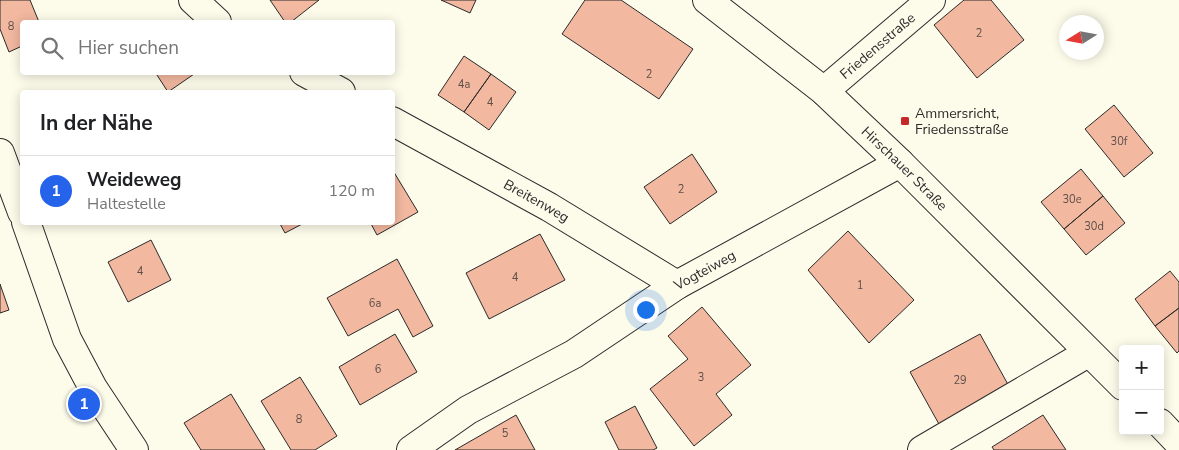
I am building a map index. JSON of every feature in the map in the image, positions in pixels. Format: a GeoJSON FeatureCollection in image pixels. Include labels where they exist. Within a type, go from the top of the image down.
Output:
{"type":"FeatureCollection","features":[{"type":"Feature","properties":{"kind":"street"},"geometry":{"type":"LineString","coordinates":[[192,0],[215,20]]}},
{"type":"Feature","properties":{"kind":"street","name":"Hirschauer Straße"},"geometry":{"type":"LineString","coordinates":[[707,0],[824,91],[900,163],[1119,382]]}},
{"type":"Feature","properties":{"kind":"street","name":"Friedensstraße"},"geometry":{"type":"LineString","coordinates":[[824,91],[931,0]]}},
{"type":"Feature","properties":{"kind":"street"},"geometry":{"type":"LineString","coordinates":[[310,75],[337,90]]}},
{"type":"Feature","properties":{"kind":"street","name":"Breitenweg"},"geometry":{"type":"LineString","coordinates":[[395,123],[549,207],[677,285]]}},
{"type":"Feature","properties":{"kind":"street"},"geometry":{"type":"LineString","coordinates":[[0,153],[20,207]]}},
{"type":"Feature","properties":{"kind":"street","name":"Vogteiweg"},"geometry":{"type":"LineString","coordinates":[[412,450],[468,410],[574,354],[677,285],[900,163]]}},
{"type":"Feature","properties":{"kind":"street"},"geometry":{"type":"LineString","coordinates":[[27,225],[67,339],[93,388],[134,450]]}},
{"type":"Feature","properties":{"kind":"street"},"geometry":{"type":"LineString","coordinates":[[922,450],[1088,352]]}},
{"type":"Feature","properties":{"kind":"building"},"geometry":{"type":"Polygon","coordinates":[[[0,0],[30,0],[38,20],[20,20],[20,47],[9,52],[0,29],[0,0]]]}},
{"type":"Feature","properties":{"kind":"building"},"geometry":{"type":"Polygon","coordinates":[[[270,0],[319,0],[294,20],[284,20],[270,0]]]}},
{"type":"Feature","properties":{"kind":"building"},"geometry":{"type":"Polygon","coordinates":[[[441,0],[476,0],[470,13],[441,0]]]}},
{"type":"Feature","properties":{"kind":"building"},"geometry":{"type":"Polygon","coordinates":[[[585,0],[621,0],[693,49],[659,99],[562,34],[585,0]]]}},
{"type":"Feature","properties":{"kind":"building"},"geometry":{"type":"Polygon","coordinates":[[[964,0],[991,0],[1024,40],[977,78],[934,25],[964,0]]]}},
{"type":"Feature","properties":{"kind":"building"},"geometry":{"type":"Polygon","coordinates":[[[464,56],[491,74],[464,112],[438,95],[464,56]]]}},
{"type":"Feature","properties":{"kind":"building"},"geometry":{"type":"Polygon","coordinates":[[[491,74],[516,92],[489,130],[464,112],[491,74]]]}},
{"type":"Feature","properties":{"kind":"building"},"geometry":{"type":"Polygon","coordinates":[[[157,75],[193,75],[171,90],[167,90],[157,75]]]}},
{"type":"Feature","properties":{"kind":"building"},"geometry":{"type":"Polygon","coordinates":[[[1114,105],[1153,153],[1124,177],[1085,129],[1114,105]]]}},
{"type":"Feature","properties":{"kind":"building"},"geometry":{"type":"Polygon","coordinates":[[[692,154],[717,192],[670,224],[644,187],[692,154]]]}},
{"type":"Feature","properties":{"kind":"building"},"geometry":{"type":"Polygon","coordinates":[[[1081,169],[1103,196],[1064,229],[1041,202],[1081,169]]]}},
{"type":"Feature","properties":{"kind":"building"},"geometry":{"type":"Polygon","coordinates":[[[395,174],[418,212],[395,225],[395,174]]]}},
{"type":"Feature","properties":{"kind":"building"},"geometry":{"type":"Polygon","coordinates":[[[1103,196],[1125,223],[1086,255],[1064,229],[1103,196]]]}},
{"type":"Feature","properties":{"kind":"building"},"geometry":{"type":"Polygon","coordinates":[[[281,225],[300,225],[285,233],[281,225]]]}},
{"type":"Feature","properties":{"kind":"building"},"geometry":{"type":"Polygon","coordinates":[[[372,225],[395,225],[377,235],[372,225]]]}},
{"type":"Feature","properties":{"kind":"building"},"geometry":{"type":"Polygon","coordinates":[[[848,231],[914,300],[869,343],[808,270],[848,231]]]}},
{"type":"Feature","properties":{"kind":"building"},"geometry":{"type":"Polygon","coordinates":[[[540,234],[565,280],[489,319],[466,273],[540,234]]]}},
{"type":"Feature","properties":{"kind":"building"},"geometry":{"type":"Polygon","coordinates":[[[151,240],[171,280],[128,302],[108,262],[151,240]]]}},
{"type":"Feature","properties":{"kind":"building"},"geometry":{"type":"Polygon","coordinates":[[[397,259],[433,326],[413,337],[398,309],[348,336],[327,298],[397,259]]]}},
{"type":"Feature","properties":{"kind":"building"},"geometry":{"type":"Polygon","coordinates":[[[1170,271],[1179,282],[1179,308],[1155,326],[1135,299],[1170,271]]]}},
{"type":"Feature","properties":{"kind":"building"},"geometry":{"type":"Polygon","coordinates":[[[0,284],[9,310],[0,313],[0,284]]]}},
{"type":"Feature","properties":{"kind":"building"},"geometry":{"type":"Polygon","coordinates":[[[702,307],[751,365],[716,394],[732,415],[694,446],[650,389],[688,359],[668,336],[702,307]]]}},
{"type":"Feature","properties":{"kind":"building"},"geometry":{"type":"Polygon","coordinates":[[[1179,308],[1179,351],[1177,353],[1155,326],[1179,308]]]}},
{"type":"Feature","properties":{"kind":"building"},"geometry":{"type":"Polygon","coordinates":[[[395,334],[417,372],[360,405],[339,367],[395,334]]]}},
{"type":"Feature","properties":{"kind":"building"},"geometry":{"type":"Polygon","coordinates":[[[980,334],[1010,388],[940,426],[910,372],[980,334]]]}},
{"type":"Feature","properties":{"kind":"building"},"geometry":{"type":"Polygon","coordinates":[[[300,377],[337,436],[315,450],[291,450],[261,401],[300,377]]]}},
{"type":"Feature","properties":{"kind":"building"},"geometry":{"type":"Polygon","coordinates":[[[231,394],[265,450],[201,450],[184,423],[231,394]]]}},
{"type":"Feature","properties":{"kind":"building"},"geometry":{"type":"Polygon","coordinates":[[[635,406],[657,448],[653,450],[619,450],[605,422],[635,406]]]}},
{"type":"Feature","properties":{"kind":"building"},"geometry":{"type":"Polygon","coordinates":[[[516,415],[535,450],[455,450],[516,415]]]}},
{"type":"Feature","properties":{"kind":"building"},"geometry":{"type":"Polygon","coordinates":[[[1043,415],[1066,450],[994,450],[992,447],[1043,415]]]}},
{"type":"Feature","properties":{"kind":"place","name":"Ammersricht, Friedensstraße"},"geometry":{"type":"Point","coordinates":[905,121]}},
{"type":"Feature","properties":{"kind":"place","name":"Weideweg"},"geometry":{"type":"Point","coordinates":[84,404]}}]}
